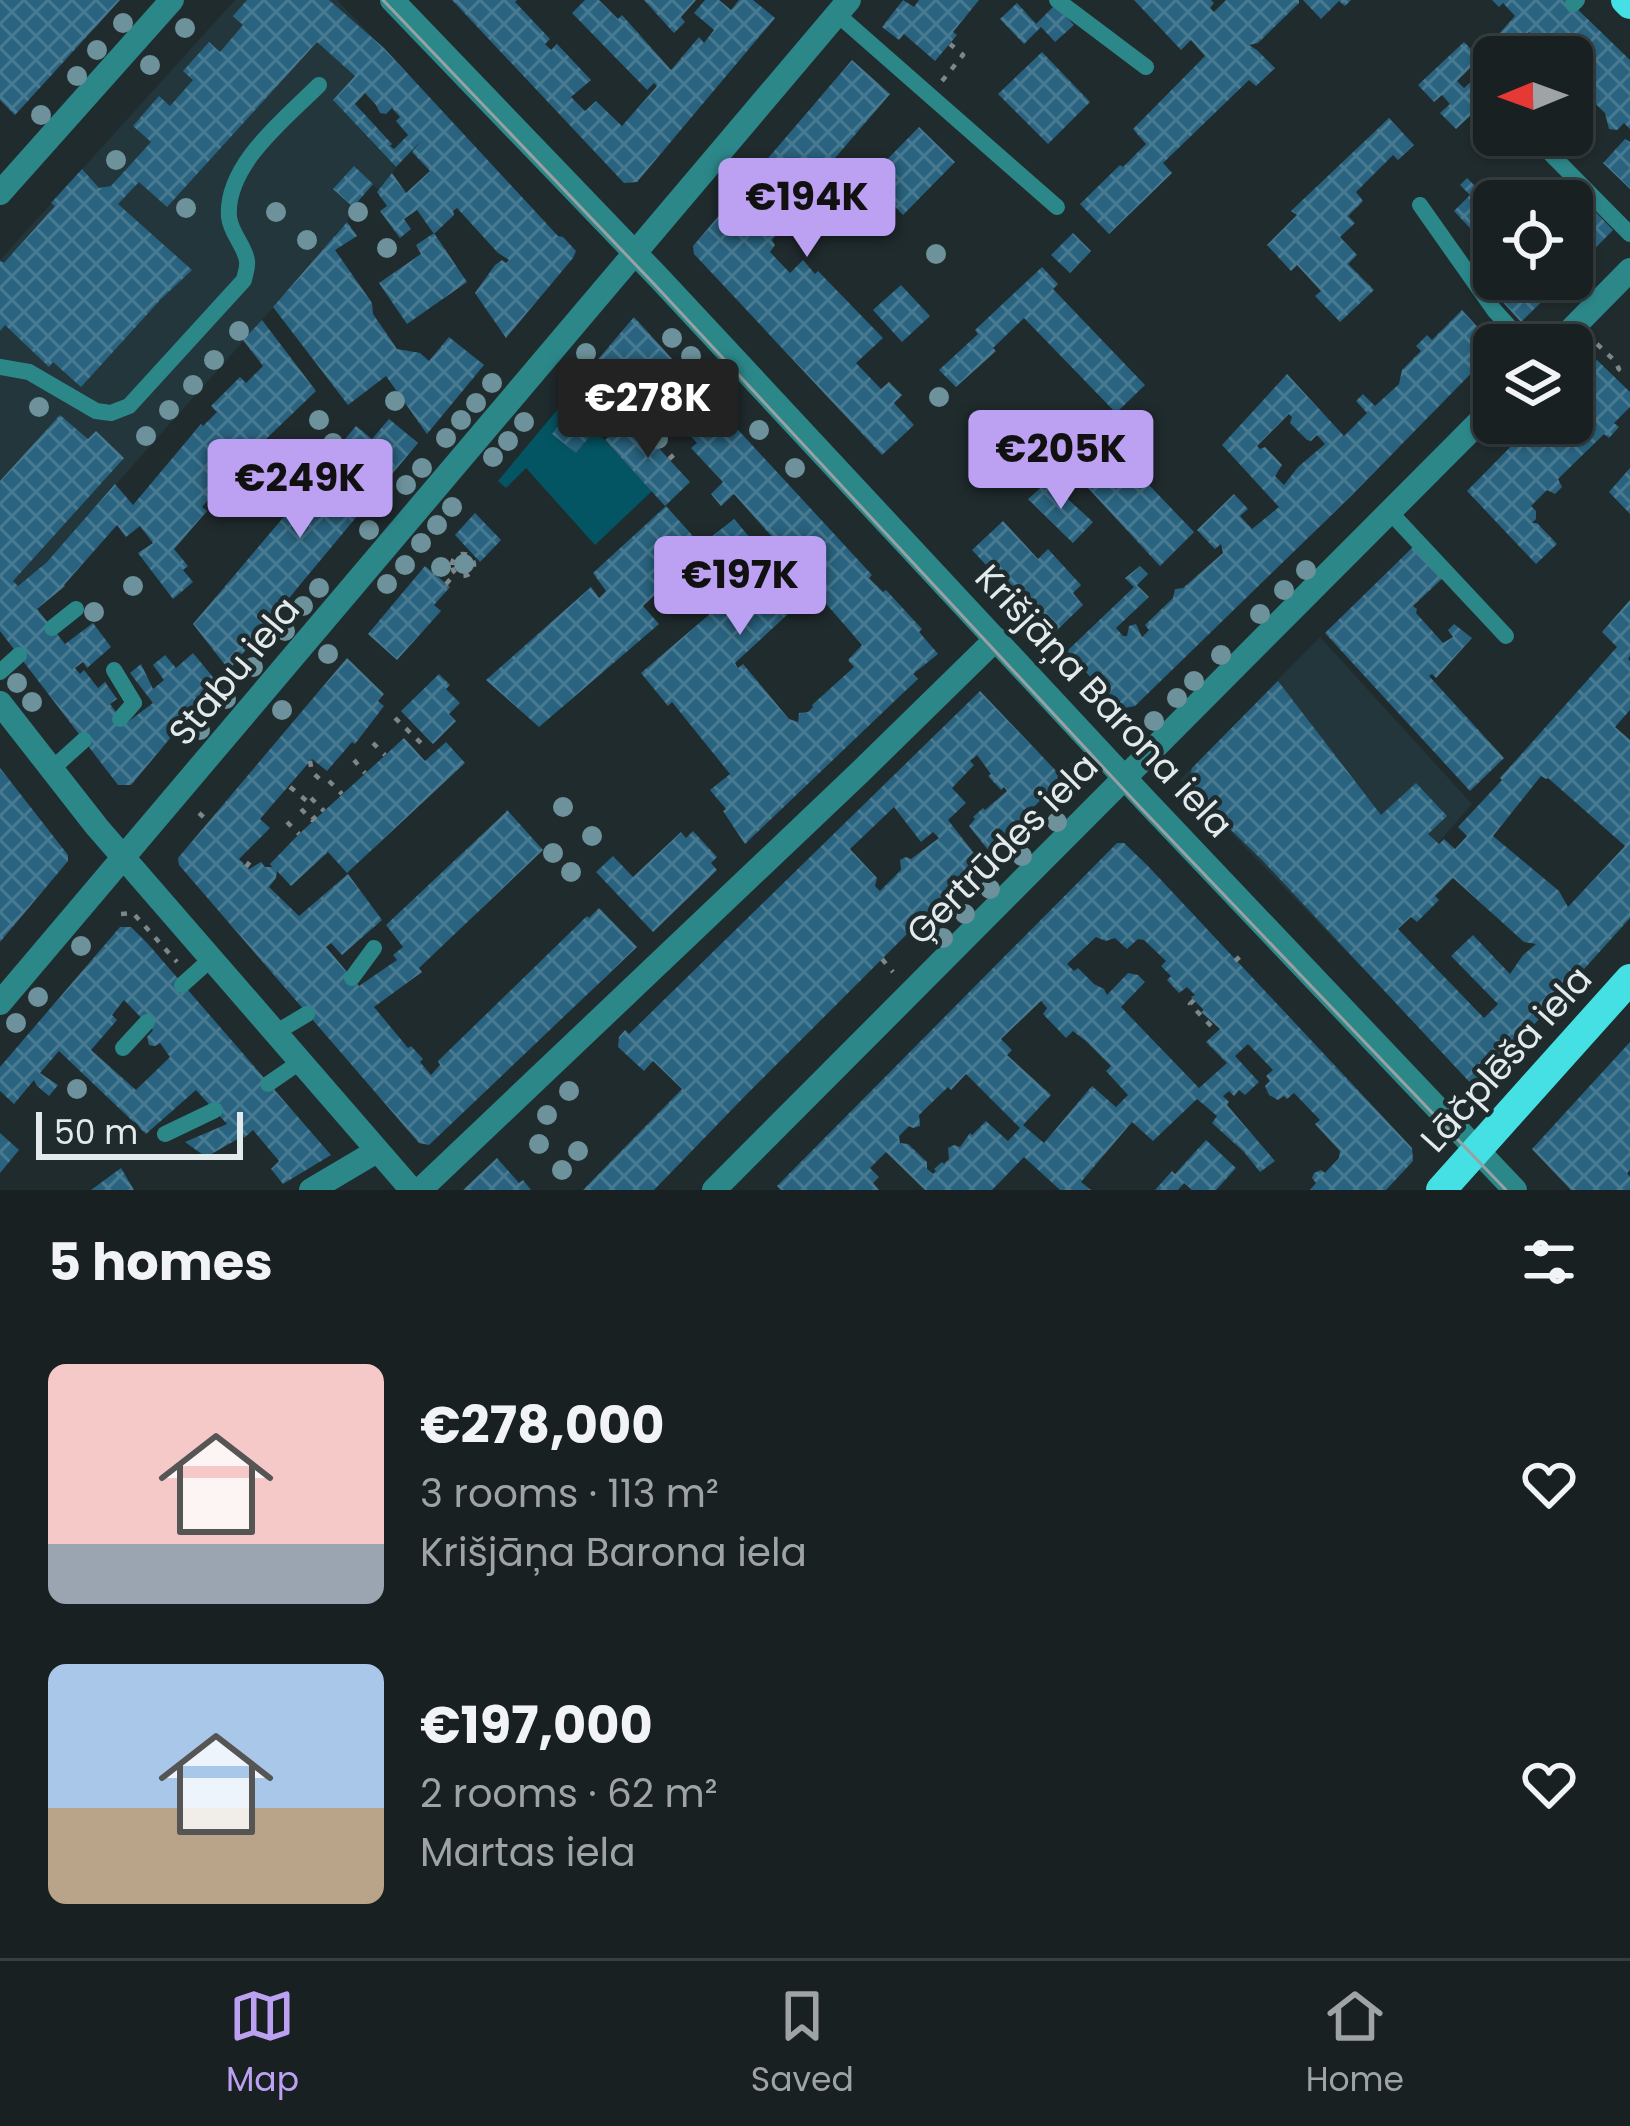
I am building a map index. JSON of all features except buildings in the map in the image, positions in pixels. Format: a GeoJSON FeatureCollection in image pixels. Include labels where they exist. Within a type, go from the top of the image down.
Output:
{"type":"FeatureCollection","features":[{"type":"Feature","properties":{"kind":"main road","name":"Lāčplēša iela"},"geometry":{"type":"LineString","coordinates":[[1441,1190],[1630,979]]}},
{"type":"Feature","properties":{"kind":"street"},"geometry":{"type":"LineString","coordinates":[[0,193],[172,0]]}},
{"type":"Feature","properties":{"kind":"street","name":"Krišjāņa Barona iela"},"geometry":{"type":"LineString","coordinates":[[392,0],[1515,1190]]}},
{"type":"Feature","properties":{"kind":"street","name":"Stabu iela"},"geometry":{"type":"LineString","coordinates":[[0,1003],[843,7]]}},
{"type":"Feature","properties":{"kind":"street"},"geometry":{"type":"LineString","coordinates":[[1577,324],[1630,270]]}},
{"type":"Feature","properties":{"kind":"street","name":"Ģertrūdes iela"},"geometry":{"type":"LineString","coordinates":[[714,1190],[1473,427]]}},
{"type":"Feature","properties":{"kind":"street"},"geometry":{"type":"LineString","coordinates":[[0,703],[124,859],[416,1190],[996,639]]}},
{"type":"Feature","properties":{"kind":"street"},"geometry":{"type":"LineString","coordinates":[[311,1190],[377,1151]]}},
{"type":"Feature","properties":{"kind":"lane"},"geometry":{"type":"LineString","coordinates":[[1057,0],[1146,67]]}},
{"type":"Feature","properties":{"kind":"lane"},"geometry":{"type":"LineString","coordinates":[[843,7],[931,95],[1057,207]]}},
{"type":"Feature","properties":{"kind":"lane"},"geometry":{"type":"LineString","coordinates":[[0,367],[29,372],[96,411],[112,413],[129,406],[244,280],[248,261],[232,231],[231,188],[255,149],[319,85]]}},
{"type":"Feature","properties":{"kind":"lane"},"geometry":{"type":"LineString","coordinates":[[1553,156],[1630,234]]}},
{"type":"Feature","properties":{"kind":"lane"},"geometry":{"type":"LineString","coordinates":[[1420,206],[1507,324]]}},
{"type":"Feature","properties":{"kind":"lane"},"geometry":{"type":"LineString","coordinates":[[1389,511],[1506,637]]}},
{"type":"Feature","properties":{"kind":"lane"},"geometry":{"type":"LineString","coordinates":[[52,628],[76,609]]}},
{"type":"Feature","properties":{"kind":"lane"},"geometry":{"type":"LineString","coordinates":[[0,672],[19,656]]}},
{"type":"Feature","properties":{"kind":"lane"},"geometry":{"type":"LineString","coordinates":[[114,670],[134,703],[121,719]]}},
{"type":"Feature","properties":{"kind":"lane"},"geometry":{"type":"LineString","coordinates":[[52,770],[84,740]]}},
{"type":"Feature","properties":{"kind":"lane"},"geometry":{"type":"LineString","coordinates":[[352,978],[374,948]]}},
{"type":"Feature","properties":{"kind":"lane"},"geometry":{"type":"LineString","coordinates":[[186,981],[212,959]]}},
{"type":"Feature","properties":{"kind":"lane"},"geometry":{"type":"LineString","coordinates":[[275,1033],[307,1014]]}},
{"type":"Feature","properties":{"kind":"lane"},"geometry":{"type":"LineString","coordinates":[[124,1048],[147,1022]]}},
{"type":"Feature","properties":{"kind":"lane"},"geometry":{"type":"LineString","coordinates":[[268,1084],[300,1062]]}},
{"type":"Feature","properties":{"kind":"lane"},"geometry":{"type":"LineString","coordinates":[[165,1134],[215,1110]]}},
{"type":"Feature","properties":{"kind":"path"},"geometry":{"type":"LineString","coordinates":[[931,95],[963,56],[950,44]]}},
{"type":"Feature","properties":{"kind":"path"},"geometry":{"type":"LineString","coordinates":[[1598,344],[1618,364],[1613,376]]}},
{"type":"Feature","properties":{"kind":"path"},"geometry":{"type":"LineString","coordinates":[[669,459],[678,451]]}},
{"type":"Feature","properties":{"kind":"path"},"geometry":{"type":"LineString","coordinates":[[446,584],[455,574]]}},
{"type":"Feature","properties":{"kind":"path"},"geometry":{"type":"LineString","coordinates":[[395,718],[422,744]]}},
{"type":"Feature","properties":{"kind":"path"},"geometry":{"type":"LineString","coordinates":[[373,743],[385,755]]}},
{"type":"Feature","properties":{"kind":"path"},"geometry":{"type":"LineString","coordinates":[[354,760],[365,773]]}},
{"type":"Feature","properties":{"kind":"path"},"geometry":{"type":"LineString","coordinates":[[310,761],[312,772],[342,794]]}},
{"type":"Feature","properties":{"kind":"path"},"geometry":{"type":"LineString","coordinates":[[1076,762],[1070,768],[1080,785]]}},
{"type":"Feature","properties":{"kind":"path"},"geometry":{"type":"LineString","coordinates":[[315,775],[322,767]]}},
{"type":"Feature","properties":{"kind":"path"},"geometry":{"type":"LineString","coordinates":[[290,787],[323,811],[312,820],[301,809]]}},
{"type":"Feature","properties":{"kind":"path"},"geometry":{"type":"LineString","coordinates":[[199,813],[209,821]]}},
{"type":"Feature","properties":{"kind":"path"},"geometry":{"type":"LineString","coordinates":[[287,822],[299,834]]}},
{"type":"Feature","properties":{"kind":"path"},"geometry":{"type":"LineString","coordinates":[[247,867],[254,855],[257,865]]}},
{"type":"Feature","properties":{"kind":"path"},"geometry":{"type":"LineString","coordinates":[[121,914],[133,913],[186,981]]}},
{"type":"Feature","properties":{"kind":"path"},"geometry":{"type":"LineString","coordinates":[[1235,961],[1245,952]]}},
{"type":"Feature","properties":{"kind":"path"},"geometry":{"type":"LineString","coordinates":[[883,959],[893,971]]}},
{"type":"Feature","properties":{"kind":"path"},"geometry":{"type":"LineString","coordinates":[[1194,1000],[1190,1004],[1214,1029],[1217,1026]]}},
{"type":"Feature","properties":{"kind":"shaded area"},"geometry":{"type":"Polygon","coordinates":[[[235,0],[337,0],[382,47],[334,101],[396,168],[379,190],[373,185],[353,207],[336,237],[47,562],[0,600],[0,260],[235,0]]]}},
{"type":"Feature","properties":{"kind":"shaded area"},"geometry":{"type":"Polygon","coordinates":[[[567,398],[575,407],[553,434],[576,453],[595,430],[652,491],[595,545],[526,468],[506,488],[498,481],[567,398]]]}},
{"type":"Feature","properties":{"kind":"shaded area"},"geometry":{"type":"Polygon","coordinates":[[[1320,637],[1472,804],[1412,873],[1429,892],[1361,967],[1180,780],[1320,637]]]}},
{"type":"Feature","properties":{"kind":"tram line"},"geometry":{"type":"LineString","coordinates":[[383,0],[1506,1190]]}}]}
